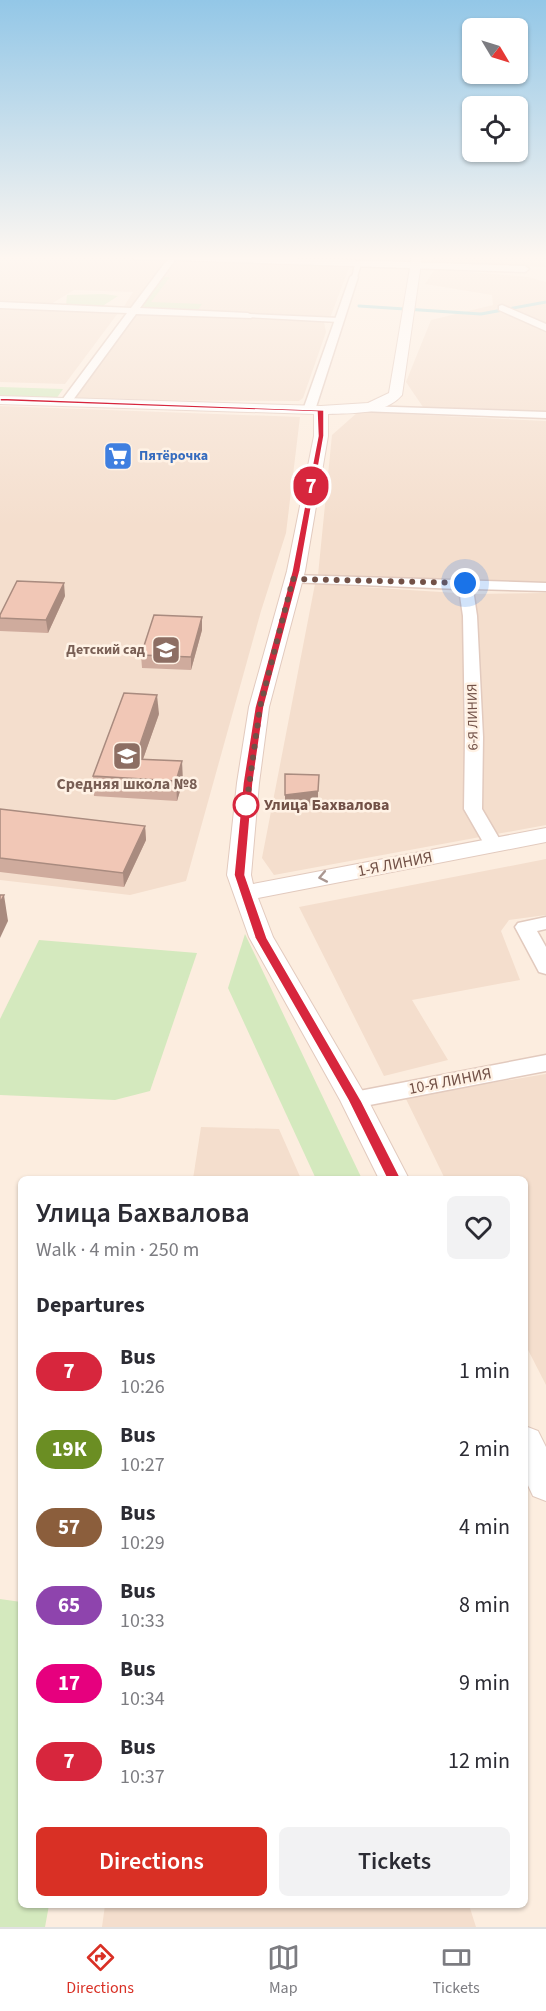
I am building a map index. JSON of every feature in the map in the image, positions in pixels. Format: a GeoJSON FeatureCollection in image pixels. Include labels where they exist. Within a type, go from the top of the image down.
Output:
{"type":"FeatureCollection","features":[{"type":"Feature","properties":{"kind":"street"},"geometry":{"type":"LineString","coordinates":[[66,402],[107,346]]}},
{"type":"Feature","properties":{"kind":"street"},"geometry":{"type":"LineString","coordinates":[[332,346],[315,410],[321,436],[293,579],[260,707],[248,783],[239,875],[261,938],[354,1100],[392,1176]]}},
{"type":"Feature","properties":{"kind":"street"},"geometry":{"type":"LineString","coordinates":[[364,409],[384,403],[395,395],[403,346]]}},
{"type":"Feature","properties":{"kind":"street"},"geometry":{"type":"LineString","coordinates":[[0,400],[546,415]]}},
{"type":"Feature","properties":{"kind":"street"},"geometry":{"type":"LineString","coordinates":[[293,579],[546,586]]}},
{"type":"Feature","properties":{"kind":"street","name":"6-Я ЛИНИЯ"},"geometry":{"type":"LineString","coordinates":[[465,583],[470,627],[474,737],[473,809],[494,845]]}},
{"type":"Feature","properties":{"kind":"street","name":"1-Я ЛИНИЯ"},"geometry":{"type":"LineString","coordinates":[[244,893],[546,835]]}},
{"type":"Feature","properties":{"kind":"street"},"geometry":{"type":"LineString","coordinates":[[546,923],[525,927],[546,967]]}},
{"type":"Feature","properties":{"kind":"street","name":"10-Я ЛИНИЯ"},"geometry":{"type":"LineString","coordinates":[[354,1100],[546,1063]]}},
{"type":"Feature","properties":{"kind":"street"},"geometry":{"type":"LineString","coordinates":[[528,1448],[546,1484]]}},
{"type":"Feature","properties":{"kind":"shaded area"},"geometry":{"type":"Polygon","coordinates":[[[0,346],[93,346],[65,384],[0,382],[0,346]]]}},
{"type":"Feature","properties":{"kind":"shaded area"},"geometry":{"type":"Polygon","coordinates":[[[112,346],[321,346],[303,398],[299,401],[71,400],[112,346]]]}},
{"type":"Feature","properties":{"kind":"shaded area"},"geometry":{"type":"Polygon","coordinates":[[[421,346],[546,346],[546,412],[423,407],[406,382],[421,346]]]}},
{"type":"Feature","properties":{"kind":"shaded area"},"geometry":{"type":"Polygon","coordinates":[[[0,406],[300,417],[286,533],[261,611],[186,881],[130,895],[0,880],[0,406]]]}},
{"type":"Feature","properties":{"kind":"shaded area"},"geometry":{"type":"Polygon","coordinates":[[[358,412],[546,421],[546,582],[368,579],[318,575],[332,435],[358,412]]]}},
{"type":"Feature","properties":{"kind":"shaded area"},"geometry":{"type":"Polygon","coordinates":[[[315,584],[472,594],[546,593],[546,825],[274,875],[262,858],[315,584]]]}},
{"type":"Feature","properties":{"kind":"shaded area"},"geometry":{"type":"Polygon","coordinates":[[[546,859],[546,915],[509,920],[501,931],[520,980],[412,1000],[448,1060],[384,1076],[299,907],[546,859]]]}},
{"type":"Feature","properties":{"kind":"shaded area"},"geometry":{"type":"Polygon","coordinates":[[[546,1074],[546,1385],[528,1350],[528,1176],[444,1176],[405,1097],[546,1074]]]}},
{"type":"Feature","properties":{"kind":"shaded area"},"geometry":{"type":"Polygon","coordinates":[[[201,1127],[279,1129],[300,1176],[193,1176],[201,1127]]]}},
{"type":"Feature","properties":{"kind":"shaded area"},"geometry":{"type":"Polygon","coordinates":[[[105,1908],[470,1908],[476,1927],[102,1927],[105,1908]]]}},
{"type":"Feature","properties":{"kind":"green space"},"geometry":{"type":"Polygon","coordinates":[[[0,387],[63,389],[56,399],[0,396],[0,387]]]}},
{"type":"Feature","properties":{"kind":"green space"},"geometry":{"type":"Polygon","coordinates":[[[245,934],[361,1176],[315,1176],[228,988],[245,934]]]}},
{"type":"Feature","properties":{"kind":"green space"},"geometry":{"type":"Polygon","coordinates":[[[39,940],[197,953],[150,1091],[115,1100],[0,1095],[0,1019],[39,940]]]}},
{"type":"Feature","properties":{"kind":"green space"},"geometry":{"type":"Polygon","coordinates":[[[0,1599],[18,1602],[18,1908],[48,1908],[45,1927],[0,1927],[0,1599]]]}},
{"type":"Feature","properties":{"kind":"building"},"geometry":{"type":"Polygon","coordinates":[[[17,581],[64,583],[46,620],[0,618],[17,581]]]}},
{"type":"Feature","properties":{"kind":"building"},"geometry":{"type":"Polygon","coordinates":[[[154,615],[202,617],[191,657],[141,655],[154,615]]]}},
{"type":"Feature","properties":{"kind":"building"},"geometry":{"type":"Polygon","coordinates":[[[124,693],[157,695],[135,759],[182,761],[176,781],[93,776],[124,693]]]}},
{"type":"Feature","properties":{"kind":"building"},"geometry":{"type":"Polygon","coordinates":[[[285,774],[319,775],[318,791],[285,795],[285,774]]]}},
{"type":"Feature","properties":{"kind":"building"},"geometry":{"type":"Polygon","coordinates":[[[0,809],[145,826],[123,873],[0,858],[0,809]]]}},
{"type":"Feature","properties":{"kind":"bus line","name":"7"},"geometry":{"type":"LineString","coordinates":[[0,400],[321,410],[321,436],[296,571],[260,707],[248,783],[239,875],[250,913],[261,938],[354,1100],[392,1176]]}},
{"type":"Feature","properties":{"kind":"place","name":"Пятёрочка"},"geometry":{"type":"Point","coordinates":[118,456]}},
{"type":"Feature","properties":{"kind":"place","name":"Детский сад"},"geometry":{"type":"Point","coordinates":[166,650]}},
{"type":"Feature","properties":{"kind":"place","name":"Средняя школа №8"},"geometry":{"type":"Point","coordinates":[127,756]}},
{"type":"Feature","properties":{"kind":"place","name":"Улица Бахвалова"},"geometry":{"type":"Point","coordinates":[246,805]}},
{"type":"Feature","properties":{"kind":"route"},"geometry":{"type":"LineString","coordinates":[[246,805],[246,808],[260,707],[293,579],[465,583]]}}]}
